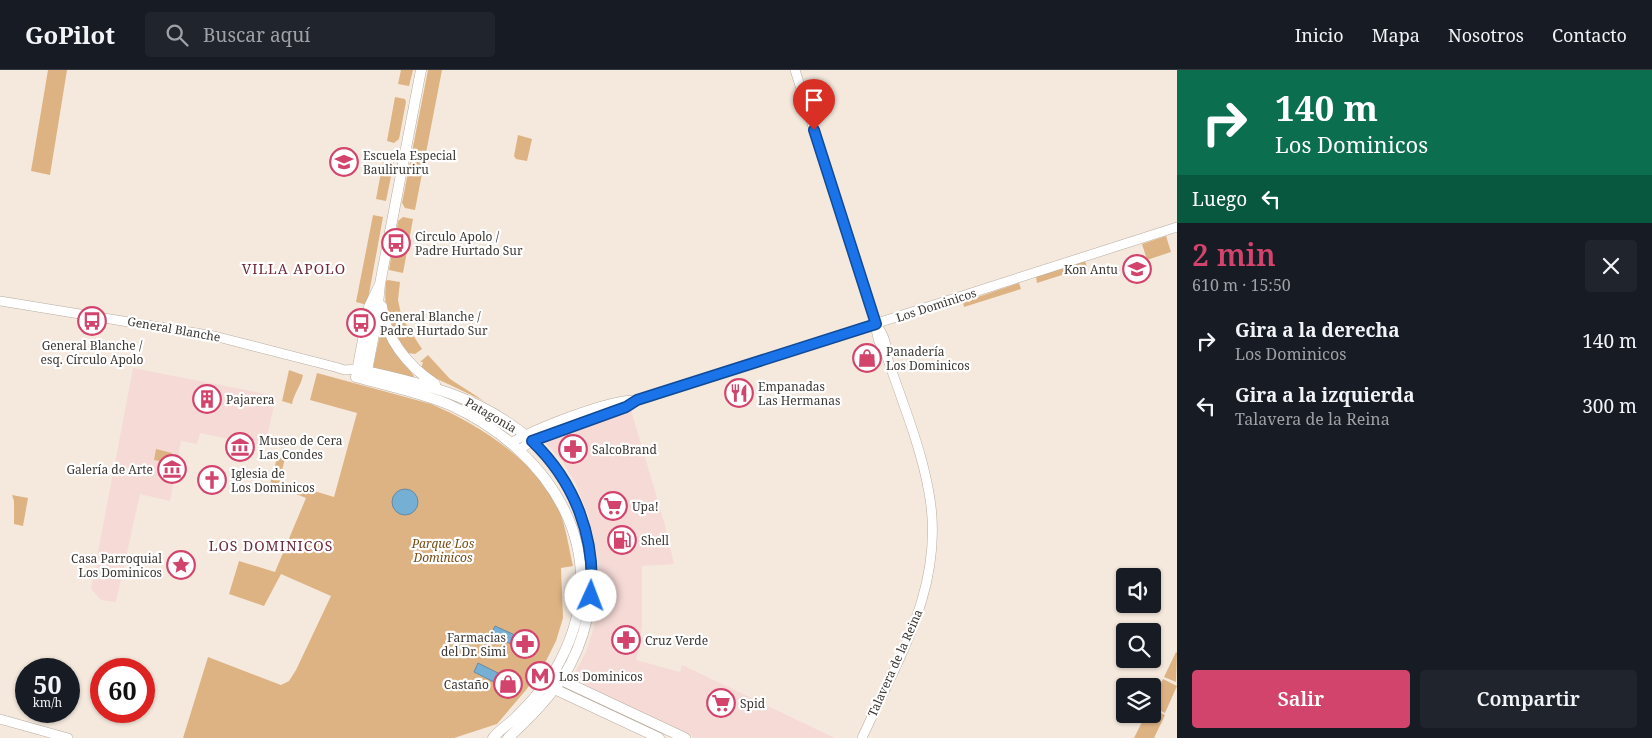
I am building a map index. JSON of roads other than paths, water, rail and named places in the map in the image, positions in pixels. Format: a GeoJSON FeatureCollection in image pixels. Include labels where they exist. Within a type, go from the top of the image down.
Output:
{"type":"FeatureCollection","features":[{"type":"Feature","properties":{"kind":"main road"},"geometry":{"type":"LineString","coordinates":[[421,70],[380,284],[382,314],[391,336],[412,365],[422,375],[444,390]]}},
{"type":"Feature","properties":{"kind":"main road"},"geometry":{"type":"LineString","coordinates":[[362,374],[369,307],[380,284]]}},
{"type":"Feature","properties":{"kind":"main road","name":"Patagonia"},"geometry":{"type":"LineString","coordinates":[[362,374],[444,390],[489,411],[528,438],[556,467],[571,492],[583,520],[590,551],[592,589],[588,618],[578,648],[549,686]]}},
{"type":"Feature","properties":{"kind":"main road","name":"Patagonia"},"geometry":{"type":"LineString","coordinates":[[362,374],[451,406],[487,426],[516,446],[542,473],[557,496],[572,527],[578,554],[580,589],[569,643],[556,677]]}},
{"type":"Feature","properties":{"kind":"main road"},"geometry":{"type":"LineString","coordinates":[[556,677],[685,738]]}},
{"type":"Feature","properties":{"kind":"main road"},"geometry":{"type":"LineString","coordinates":[[493,738],[549,686]]}},
{"type":"Feature","properties":{"kind":"main road"},"geometry":{"type":"LineString","coordinates":[[508,738],[527,721],[549,686]]}},
{"type":"Feature","properties":{"kind":"main road"},"geometry":{"type":"LineString","coordinates":[[549,686],[659,738]]}},
{"type":"Feature","properties":{"kind":"street","name":"Talavera de la Reina"},"geometry":{"type":"LineString","coordinates":[[795,70],[876,324],[887,345],[886,354],[925,473],[931,505],[932,547],[927,584],[916,619],[862,738]]}},
{"type":"Feature","properties":{"kind":"street","name":"Los Dominicos"},"geometry":{"type":"LineString","coordinates":[[516,446],[528,438],[626,407],[637,400],[1177,227]]}},
{"type":"Feature","properties":{"kind":"street","name":"General Blanche"},"geometry":{"type":"LineString","coordinates":[[0,301],[214,336],[362,374]]}},
{"type":"Feature","properties":{"kind":"street"},"geometry":{"type":"LineString","coordinates":[[0,719],[68,738]]}},
{"type":"Feature","properties":{"kind":"water"},"geometry":{"type":"Polygon","coordinates":[[[405,489],[414,493],[418,502],[414,511],[405,515],[396,511],[392,502],[396,493],[405,489]]]}},
{"type":"Feature","properties":{"kind":"water"},"geometry":{"type":"Polygon","coordinates":[[[495,626],[517,636],[513,645],[491,634],[495,626]]]}},
{"type":"Feature","properties":{"kind":"water"},"geometry":{"type":"Polygon","coordinates":[[[478,663],[500,674],[496,683],[474,672],[478,663]]]}},
{"type":"Feature","properties":{"kind":"place","name":"Escuela Especial Bauliruriru"},"geometry":{"type":"Point","coordinates":[344,162]}},
{"type":"Feature","properties":{"kind":"place","name":"Circulo Apolo / Padre Hurtado Sur"},"geometry":{"type":"Point","coordinates":[396,243]}},
{"type":"Feature","properties":{"kind":"place","name":"Kon Antu"},"geometry":{"type":"Point","coordinates":[1137,269]}},
{"type":"Feature","properties":{"kind":"place","name":"General Blanche / esq. Círculo Apolo"},"geometry":{"type":"Point","coordinates":[92,321]}},
{"type":"Feature","properties":{"kind":"place","name":"General Blanche / Padre Hurtado Sur"},"geometry":{"type":"Point","coordinates":[361,323]}},
{"type":"Feature","properties":{"kind":"place","name":"Panadería Los Dominicos"},"geometry":{"type":"Point","coordinates":[867,358]}},
{"type":"Feature","properties":{"kind":"place","name":"Empanadas Las Hermanas"},"geometry":{"type":"Point","coordinates":[739,393]}},
{"type":"Feature","properties":{"kind":"place","name":"Pajarera"},"geometry":{"type":"Point","coordinates":[207,399]}},
{"type":"Feature","properties":{"kind":"place","name":"Museo de Cera Las Condes"},"geometry":{"type":"Point","coordinates":[240,447]}},
{"type":"Feature","properties":{"kind":"place","name":"SalcoBrand"},"geometry":{"type":"Point","coordinates":[573,449]}},
{"type":"Feature","properties":{"kind":"place","name":"Galería de Arte"},"geometry":{"type":"Point","coordinates":[172,469]}},
{"type":"Feature","properties":{"kind":"place","name":"Iglesia de Los Dominicos"},"geometry":{"type":"Point","coordinates":[212,480]}},
{"type":"Feature","properties":{"kind":"place","name":"Upa!"},"geometry":{"type":"Point","coordinates":[613,506]}},
{"type":"Feature","properties":{"kind":"place","name":"Shell"},"geometry":{"type":"Point","coordinates":[622,540]}},
{"type":"Feature","properties":{"kind":"place","name":"Casa Parroquial Los Dominicos"},"geometry":{"type":"Point","coordinates":[181,565]}},
{"type":"Feature","properties":{"kind":"place","name":"Cruz Verde"},"geometry":{"type":"Point","coordinates":[626,640]}},
{"type":"Feature","properties":{"kind":"place","name":"Farmacias del Dr. Simi"},"geometry":{"type":"Point","coordinates":[525,644]}},
{"type":"Feature","properties":{"kind":"place","name":"Los Dominicos"},"geometry":{"type":"Point","coordinates":[540,676]}},
{"type":"Feature","properties":{"kind":"place","name":"Castaño"},"geometry":{"type":"Point","coordinates":[508,684]}},
{"type":"Feature","properties":{"kind":"place","name":"Spid"},"geometry":{"type":"Point","coordinates":[721,703]}},
{"type":"Feature","properties":{"kind":"district","name":"VILLA APOLO"},"geometry":{"type":"Point","coordinates":[294,268]}},
{"type":"Feature","properties":{"kind":"district","name":"LOS DOMINICOS"},"geometry":{"type":"Point","coordinates":[271,545]}},
{"type":"Feature","properties":{"kind":"park label","name":"Parque Los Dominicos"},"geometry":{"type":"Point","coordinates":[443,550]}}]}
